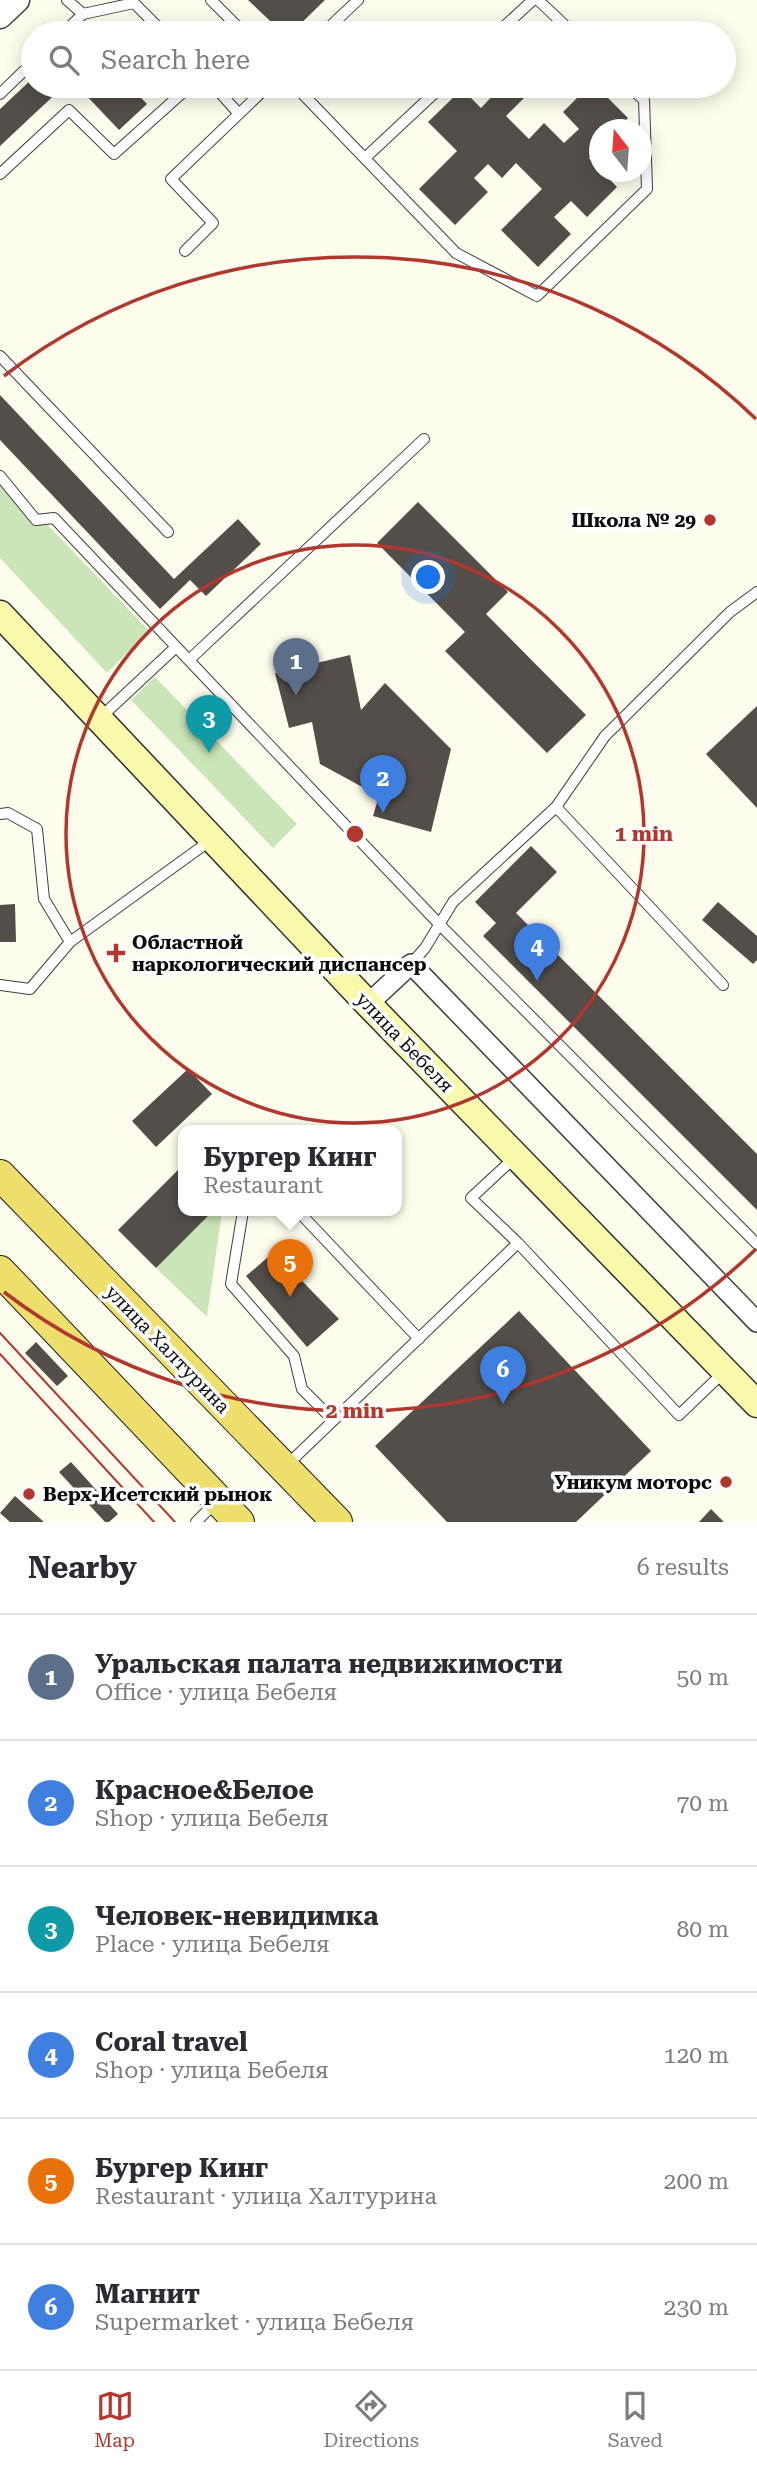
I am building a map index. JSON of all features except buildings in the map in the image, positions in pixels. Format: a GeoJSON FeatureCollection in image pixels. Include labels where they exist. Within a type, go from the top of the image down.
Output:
{"type":"FeatureCollection","features":[{"type":"Feature","properties":{"kind":"main road","name":"улица Бебеля"},"geometry":{"type":"LineString","coordinates":[[0,614],[368,1004],[757,1404]]}},
{"type":"Feature","properties":{"kind":"main road","name":"улица Халтурина"},"geometry":{"type":"LineString","coordinates":[[0,1175],[337,1522]]}},
{"type":"Feature","properties":{"kind":"main road"},"geometry":{"type":"LineString","coordinates":[[0,1270],[239,1522]]}},
{"type":"Feature","properties":{"kind":"street"},"geometry":{"type":"LineString","coordinates":[[0,16],[17,0]]}},
{"type":"Feature","properties":{"kind":"street"},"geometry":{"type":"LineString","coordinates":[[368,1004],[411,964],[757,1322]]}},
{"type":"Feature","properties":{"kind":"lane"},"geometry":{"type":"LineString","coordinates":[[67,0],[83,14]]}},
{"type":"Feature","properties":{"kind":"lane"},"geometry":{"type":"LineString","coordinates":[[211,0],[232,21]]}},
{"type":"Feature","properties":{"kind":"lane"},"geometry":{"type":"LineString","coordinates":[[336,21],[358,0]]}},
{"type":"Feature","properties":{"kind":"lane"},"geometry":{"type":"LineString","coordinates":[[511,21],[535,0],[559,21]]}},
{"type":"Feature","properties":{"kind":"lane"},"geometry":{"type":"LineString","coordinates":[[76,21],[83,14],[134,3],[152,21]]}},
{"type":"Feature","properties":{"kind":"lane"},"geometry":{"type":"LineString","coordinates":[[0,94],[21,74]]}},
{"type":"Feature","properties":{"kind":"lane"},"geometry":{"type":"LineString","coordinates":[[0,174],[69,110],[114,154],[177,98]]}},
{"type":"Feature","properties":{"kind":"lane"},"geometry":{"type":"LineString","coordinates":[[225,98],[239,114]]}},
{"type":"Feature","properties":{"kind":"lane"},"geometry":{"type":"LineString","coordinates":[[185,251],[213,223],[171,179],[256,98]]}},
{"type":"Feature","properties":{"kind":"lane"},"geometry":{"type":"LineString","coordinates":[[307,98],[456,253],[537,296],[647,189],[644,100],[642,98]]}},
{"type":"Feature","properties":{"kind":"lane"},"geometry":{"type":"LineString","coordinates":[[365,158],[429,98]]}},
{"type":"Feature","properties":{"kind":"lane"},"geometry":{"type":"LineString","coordinates":[[0,356],[169,532]]}},
{"type":"Feature","properties":{"kind":"lane"},"geometry":{"type":"LineString","coordinates":[[189,660],[424,439]]}},
{"type":"Feature","properties":{"kind":"lane"},"geometry":{"type":"LineString","coordinates":[[0,476],[36,520],[54,518],[440,925],[757,1244]]}},
{"type":"Feature","properties":{"kind":"lane"},"geometry":{"type":"LineString","coordinates":[[411,964],[440,925],[453,902],[556,807],[605,736],[730,612],[757,592]]}},
{"type":"Feature","properties":{"kind":"lane"},"geometry":{"type":"LineString","coordinates":[[100,718],[176,647]]}},
{"type":"Feature","properties":{"kind":"lane"},"geometry":{"type":"LineString","coordinates":[[556,807],[723,985]]}},
{"type":"Feature","properties":{"kind":"lane"},"geometry":{"type":"LineString","coordinates":[[0,814],[8,813],[37,829],[44,899],[70,942]]}},
{"type":"Feature","properties":{"kind":"lane"},"geometry":{"type":"LineString","coordinates":[[0,985],[30,989],[70,942],[214,838]]}},
{"type":"Feature","properties":{"kind":"lane"},"geometry":{"type":"LineString","coordinates":[[516,1156],[471,1198],[518,1243],[680,1415],[725,1371]]}},
{"type":"Feature","properties":{"kind":"lane"},"geometry":{"type":"LineString","coordinates":[[242,1216],[231,1284],[294,1356],[302,1389],[333,1420]]}},
{"type":"Feature","properties":{"kind":"lane"},"geometry":{"type":"LineString","coordinates":[[303,1216],[419,1339]]}},
{"type":"Feature","properties":{"kind":"lane"},"geometry":{"type":"LineString","coordinates":[[283,1469],[518,1243]]}},
{"type":"Feature","properties":{"kind":"lane"},"geometry":{"type":"LineString","coordinates":[[196,1522],[217,1500]]}},
{"type":"Feature","properties":{"kind":"green space"},"geometry":{"type":"Polygon","coordinates":[[[0,475],[149,631],[107,673],[0,558],[0,475]]]}},
{"type":"Feature","properties":{"kind":"green space"},"geometry":{"type":"Polygon","coordinates":[[[155,677],[297,824],[273,848],[131,700],[155,677]]]}},
{"type":"Feature","properties":{"kind":"green space"},"geometry":{"type":"Polygon","coordinates":[[[208,1216],[221,1216],[207,1317],[156,1268],[208,1216]]]}},
{"type":"Feature","properties":{"kind":"tram line"},"geometry":{"type":"LineString","coordinates":[[0,1333],[175,1522]]}},
{"type":"Feature","properties":{"kind":"tram line"},"geometry":{"type":"LineString","coordinates":[[0,1354],[154,1522]]}},
{"type":"Feature","properties":{"kind":"place","name":"Школа № 29"},"geometry":{"type":"Point","coordinates":[710,520]}},
{"type":"Feature","properties":{"kind":"place","name":"Уральская палата недвижимости"},"geometry":{"type":"Point","coordinates":[296,696]}},
{"type":"Feature","properties":{"kind":"place","name":"Человек-невидимка"},"geometry":{"type":"Point","coordinates":[209,753]}},
{"type":"Feature","properties":{"kind":"place","name":"Красное&Белое"},"geometry":{"type":"Point","coordinates":[383,813]}},
{"type":"Feature","properties":{"kind":"place","name":"Областной наркологический диспансер"},"geometry":{"type":"Point","coordinates":[116,953]}},
{"type":"Feature","properties":{"kind":"place","name":"Coral travel"},"geometry":{"type":"Point","coordinates":[537,981]}},
{"type":"Feature","properties":{"kind":"place","name":"Бургер Кинг"},"geometry":{"type":"Point","coordinates":[290,1297]}},
{"type":"Feature","properties":{"kind":"place","name":"Магнит"},"geometry":{"type":"Point","coordinates":[503,1404]}},
{"type":"Feature","properties":{"kind":"place","name":"Уникум моторс"},"geometry":{"type":"Point","coordinates":[726,1482]}},
{"type":"Feature","properties":{"kind":"place","name":"Верх-Исетский рынок"},"geometry":{"type":"Point","coordinates":[29,1494]}}]}
